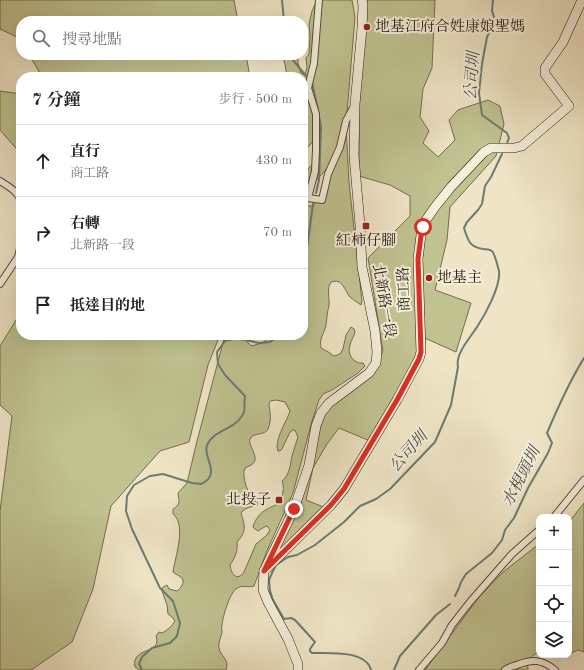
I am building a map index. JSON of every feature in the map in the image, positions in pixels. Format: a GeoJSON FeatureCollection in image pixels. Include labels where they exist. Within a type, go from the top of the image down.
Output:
{"type":"FeatureCollection","features":[{"type":"Feature","properties":{"kind":"street"},"geometry":{"type":"LineString","coordinates":[[319,0],[314,63],[308,88],[316,114],[316,150],[315,171],[308,198],[322,200],[328,174],[340,147],[346,121],[355,104]]}},
{"type":"Feature","properties":{"kind":"street","name":"北新路一段"},"geometry":{"type":"LineString","coordinates":[[264,571],[294,509],[309,465],[316,426],[321,413],[329,402],[369,374],[376,363],[377,352],[375,331],[362,267],[354,156],[355,104],[362,20],[362,0]]}},
{"type":"Feature","properties":{"kind":"street","name":"商工路"},"geometry":{"type":"LineString","coordinates":[[264,571],[331,505],[344,489],[397,400],[419,359],[421,352],[418,259],[423,227],[434,207],[484,152],[491,148],[514,148],[522,146],[569,106],[545,74],[545,68],[563,42],[582,0]]}},
{"type":"Feature","properties":{"kind":"street"},"geometry":{"type":"LineString","coordinates":[[0,181],[16,193]]}},
{"type":"Feature","properties":{"kind":"street"},"geometry":{"type":"LineString","coordinates":[[0,284],[16,261]]}},
{"type":"Feature","properties":{"kind":"street"},"geometry":{"type":"LineString","coordinates":[[556,514],[584,480]]}},
{"type":"Feature","properties":{"kind":"street"},"geometry":{"type":"LineString","coordinates":[[420,670],[442,643],[452,625],[475,596],[512,554],[536,533]]}},
{"type":"Feature","properties":{"kind":"street"},"geometry":{"type":"LineString","coordinates":[[264,571],[263,590],[288,639],[298,664],[298,670]]}},
{"type":"Feature","properties":{"kind":"street"},"geometry":{"type":"LineString","coordinates":[[505,670],[525,661],[532,660],[540,661],[555,670]]}},
{"type":"Feature","properties":{"kind":"green space"},"geometry":{"type":"Polygon","coordinates":[[[0,0],[234,0],[237,16],[16,16],[16,37],[0,29],[0,0]]]}},
{"type":"Feature","properties":{"kind":"green space"},"geometry":{"type":"Polygon","coordinates":[[[317,0],[352,0],[355,17],[346,125],[349,183],[362,301],[361,305],[350,297],[341,283],[335,281],[331,282],[328,291],[329,306],[326,325],[321,339],[321,348],[334,356],[340,354],[343,349],[346,335],[351,327],[355,332],[349,348],[350,355],[356,362],[363,363],[365,366],[349,379],[323,394],[319,400],[293,493],[266,553],[254,586],[240,587],[236,589],[231,595],[227,606],[222,622],[222,632],[219,642],[220,651],[227,663],[226,670],[140,670],[135,667],[135,660],[142,653],[155,646],[157,642],[156,636],[159,632],[162,633],[166,631],[175,621],[168,614],[167,605],[162,591],[163,587],[167,585],[169,589],[177,591],[183,584],[182,578],[173,572],[180,533],[177,519],[173,514],[173,509],[179,502],[178,493],[187,483],[224,340],[246,340],[252,346],[266,340],[308,340],[308,206],[313,206],[330,180],[328,167],[315,182],[310,184],[308,183],[308,170],[319,156],[319,150],[315,139],[308,147],[308,72],[306,72],[306,60],[308,60],[309,54],[309,24],[312,11],[317,0]],[[276,400],[270,401],[270,419],[268,429],[264,433],[254,435],[250,439],[250,445],[255,459],[251,465],[245,468],[244,476],[252,498],[257,503],[261,503],[245,509],[241,513],[244,531],[237,542],[236,554],[230,565],[233,574],[237,577],[244,572],[256,544],[267,535],[270,530],[266,526],[258,531],[253,527],[256,521],[262,512],[279,503],[281,500],[283,489],[282,481],[288,473],[298,437],[295,430],[290,432],[282,449],[278,451],[277,442],[290,411],[285,402],[276,400]]]}},
{"type":"Feature","properties":{"kind":"green space"},"geometry":{"type":"Polygon","coordinates":[[[363,0],[435,0],[432,68],[423,89],[420,117],[429,131],[423,143],[438,157],[455,140],[449,120],[458,110],[488,100],[500,106],[504,124],[496,156],[450,207],[447,240],[435,290],[471,303],[456,352],[418,335],[416,360],[370,441],[339,428],[327,444],[313,468],[306,500],[326,508],[266,571],[303,493],[324,411],[372,375],[383,351],[368,258],[410,216],[410,196],[390,185],[359,176],[359,52],[363,0]]]}},
{"type":"Feature","properties":{"kind":"green space"},"geometry":{"type":"Polygon","coordinates":[[[32,60],[247,60],[249,72],[38,72],[32,60]]]}},
{"type":"Feature","properties":{"kind":"green space"},"geometry":{"type":"Polygon","coordinates":[[[284,60],[298,60],[301,72],[286,72],[284,60]]]}},
{"type":"Feature","properties":{"kind":"green space"},"geometry":{"type":"Polygon","coordinates":[[[0,91],[16,93],[16,148],[0,130],[0,91]]]}},
{"type":"Feature","properties":{"kind":"green space"},"geometry":{"type":"Polygon","coordinates":[[[16,320],[16,340],[218,340],[208,365],[189,442],[160,451],[111,506],[93,589],[72,642],[31,670],[0,670],[0,511],[12,416],[0,405],[0,346],[16,320]]]}},
{"type":"Feature","properties":{"kind":"green space"},"geometry":{"type":"Polygon","coordinates":[[[584,503],[584,652],[578,650],[572,653],[572,550],[572,518],[584,503]]]}},
{"type":"Feature","properties":{"kind":"green space"},"geometry":{"type":"Polygon","coordinates":[[[536,546],[536,654],[529,659],[528,670],[425,670],[479,597],[503,572],[536,546]]]}},
{"type":"Feature","properties":{"kind":"waterway","name":"公司圳"},"geometry":{"type":"LineString","coordinates":[[282,0],[284,16]]}},
{"type":"Feature","properties":{"kind":"waterway","name":"公司圳"},"geometry":{"type":"LineString","coordinates":[[493,0],[492,11],[495,20],[487,37],[479,93],[482,115],[507,133],[509,138],[507,143]]}},
{"type":"Feature","properties":{"kind":"waterway","name":"公司圳"},"geometry":{"type":"LineString","coordinates":[[293,60],[303,72]]}},
{"type":"Feature","properties":{"kind":"waterway","name":"公司圳"},"geometry":{"type":"LineString","coordinates":[[312,83],[321,127],[319,180],[316,193]]}},
{"type":"Feature","properties":{"kind":"waterway","name":"公司圳"},"geometry":{"type":"LineString","coordinates":[[371,670],[368,664],[362,659],[354,656],[336,653],[312,653],[310,649],[315,642],[295,620],[291,618],[284,619],[273,600],[269,580],[276,565],[288,557],[297,555],[315,545],[344,522],[360,506],[376,499],[390,489],[435,442],[451,405],[459,357],[464,346],[484,315],[498,284],[499,271],[493,252],[472,245],[464,228],[482,204],[485,186],[502,154]]}},
{"type":"Feature","properties":{"kind":"waterway","name":"公司圳"},"geometry":{"type":"LineString","coordinates":[[308,241],[313,204]]}},
{"type":"Feature","properties":{"kind":"waterway","name":"公司圳"},"geometry":{"type":"LineString","coordinates":[[142,670],[139,664],[142,657],[152,648],[170,643],[177,636],[180,623],[173,601],[160,588],[132,529],[126,511],[127,496],[134,485],[150,476],[163,474],[192,483],[201,484],[208,479],[211,474],[211,470],[206,449],[207,445],[215,436],[241,418],[244,412],[245,396],[225,375],[218,364],[217,352],[225,341],[229,340]]}},
{"type":"Feature","properties":{"kind":"waterway","name":"公司圳"},"geometry":{"type":"LineString","coordinates":[[245,340],[259,343],[270,342],[273,340]]}},
{"type":"Feature","properties":{"kind":"waterway","name":"水梘頭圳"},"geometry":{"type":"LineString","coordinates":[[455,596],[466,574],[492,553],[502,540],[505,530],[514,518],[528,488],[548,453],[552,443],[547,433],[569,385],[584,358]]}},
{"type":"Feature","properties":{"kind":"waterway","name":"水梘頭圳"},"geometry":{"type":"LineString","coordinates":[[394,670],[400,656],[436,615],[450,604]]}},
{"type":"Feature","properties":{"kind":"place","name":"地基江府合姓康娘聖媽"},"geometry":{"type":"Point","coordinates":[367,27]}},
{"type":"Feature","properties":{"kind":"place","name":"紅柿仔腳"},"geometry":{"type":"Point","coordinates":[366,226]}},
{"type":"Feature","properties":{"kind":"place","name":"地基主"},"geometry":{"type":"Point","coordinates":[429,278]}},
{"type":"Feature","properties":{"kind":"place","name":"北投子"},"geometry":{"type":"Point","coordinates":[279,500]}},
{"type":"Feature","properties":{"kind":"route"},"geometry":{"type":"LineString","coordinates":[[294,509],[264,571],[331,505],[344,489],[397,400],[419,359],[421,352],[418,259],[423,227]]}}]}
